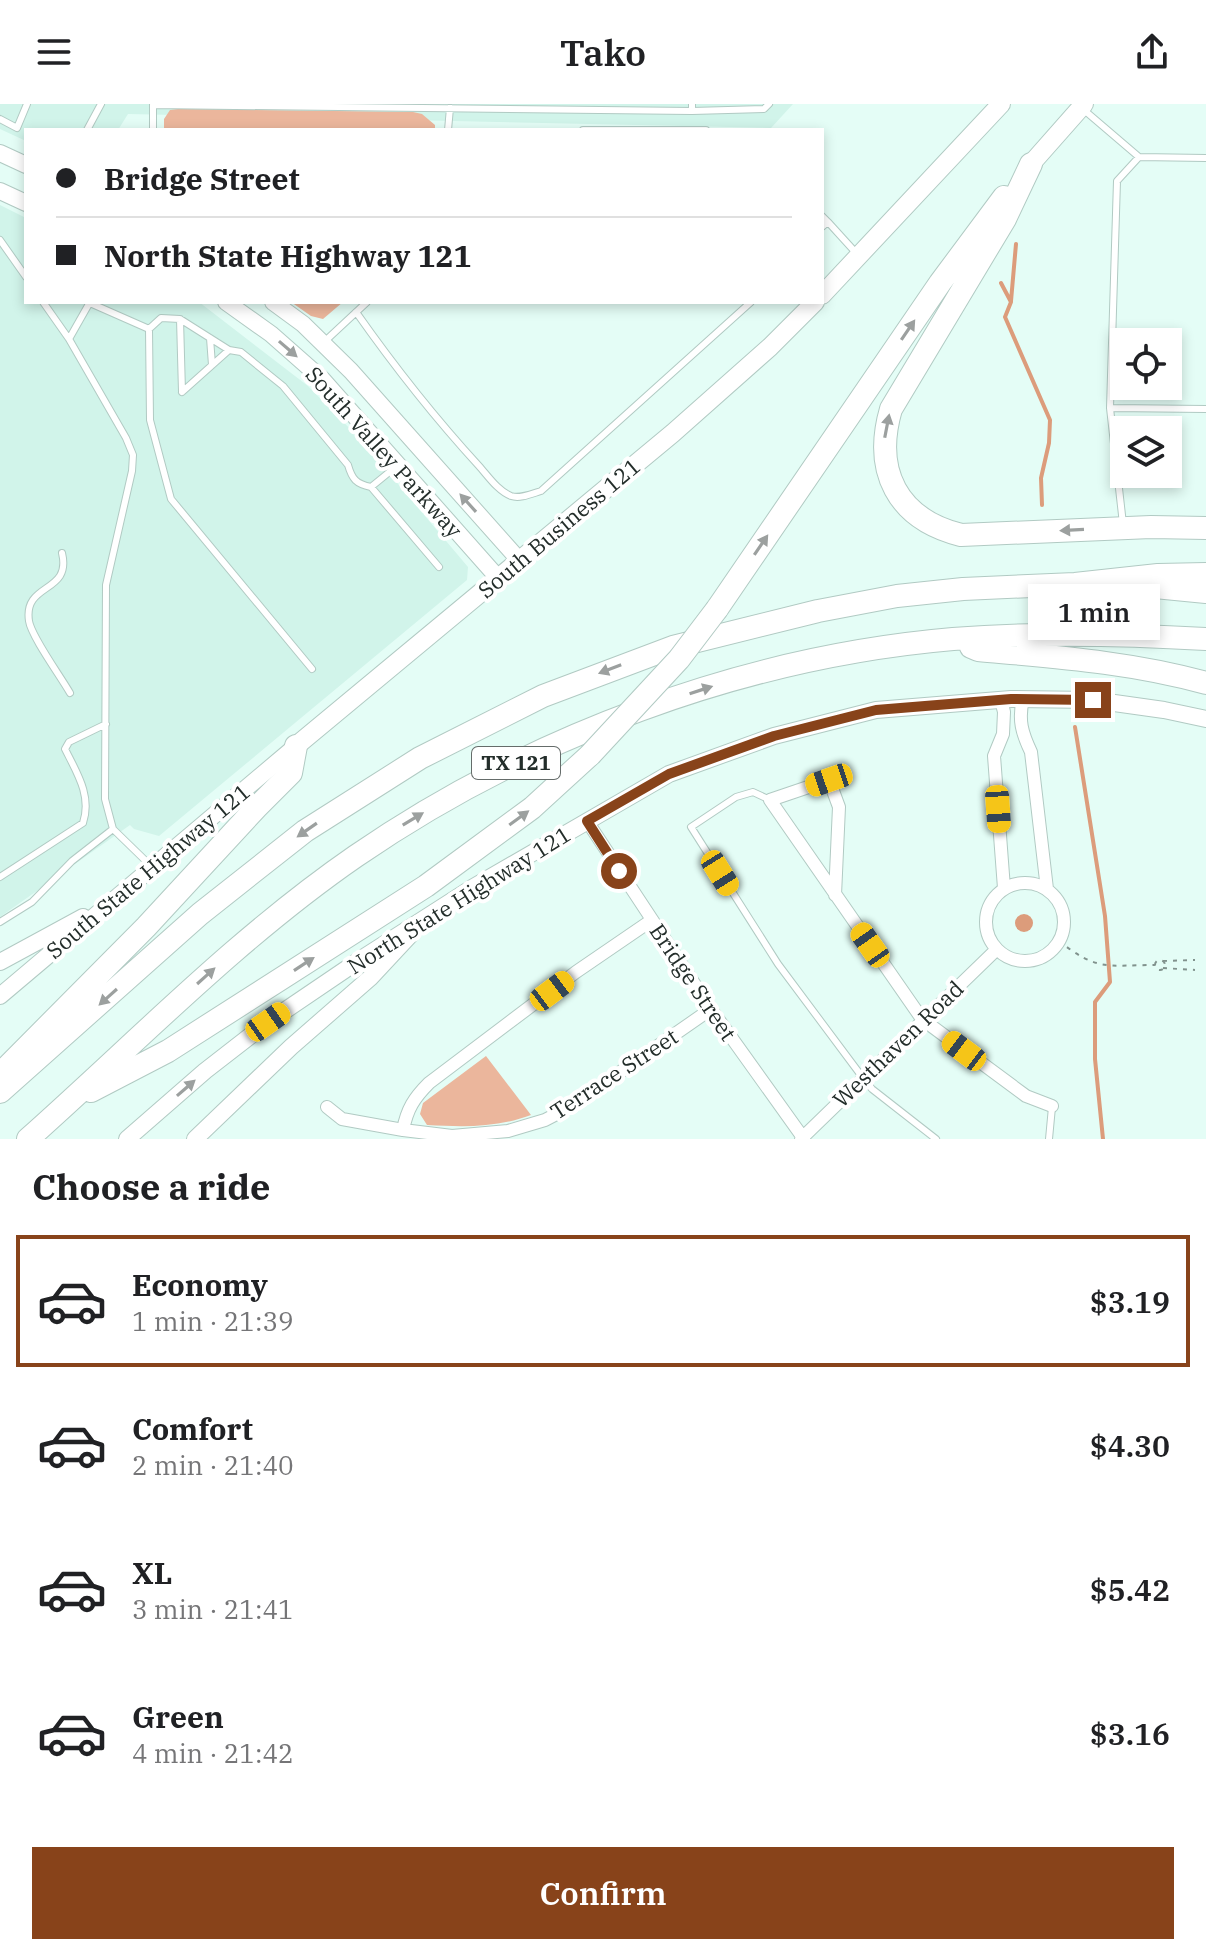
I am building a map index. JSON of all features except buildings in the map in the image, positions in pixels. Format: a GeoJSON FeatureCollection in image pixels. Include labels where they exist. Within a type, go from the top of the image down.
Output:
{"type":"FeatureCollection","features":[{"type":"Feature","properties":{"kind":"highway"},"geometry":{"type":"LineString","coordinates":[[1031,164],[1005,219],[891,409],[884,431],[884,455],[890,480],[902,500],[917,516],[938,529],[961,535],[1206,528]]}},
{"type":"Feature","properties":{"kind":"highway"},"geometry":{"type":"LineString","coordinates":[[68,1104],[168,1051],[426,886],[532,808],[590,755],[679,659],[717,609],[940,283],[1031,164]]}},
{"type":"Feature","properties":{"kind":"highway"},"geometry":{"type":"LineString","coordinates":[[1075,584],[1158,575],[1206,574]]}},
{"type":"Feature","properties":{"kind":"highway"},"geometry":{"type":"LineString","coordinates":[[1075,584],[1206,592]]}},
{"type":"Feature","properties":{"kind":"highway","name":"TX 121"},"geometry":{"type":"LineString","coordinates":[[0,1092],[200,914],[305,831],[420,758],[543,696],[673,647],[818,611],[897,596],[963,589],[1075,584]]}},
{"type":"Feature","properties":{"kind":"highway"},"geometry":{"type":"LineString","coordinates":[[952,639],[1049,634],[1206,639]]}},
{"type":"Feature","properties":{"kind":"highway"},"geometry":{"type":"LineString","coordinates":[[952,639],[978,650],[1109,662],[1206,683]]}},
{"type":"Feature","properties":{"kind":"highway","name":"TX 121"},"geometry":{"type":"LineString","coordinates":[[28,1139],[159,1018],[282,911],[367,849],[473,785],[596,726],[724,682],[857,653],[952,639]]}},
{"type":"Feature","properties":{"kind":"highway"},"geometry":{"type":"LineString","coordinates":[[0,1074],[135,938],[291,773],[296,746]]}},
{"type":"Feature","properties":{"kind":"main road"},"geometry":{"type":"LineString","coordinates":[[824,293],[1001,104]]}},
{"type":"Feature","properties":{"kind":"main road"},"geometry":{"type":"LineString","coordinates":[[1031,164],[1082,106]]}},
{"type":"Feature","properties":{"kind":"main road"},"geometry":{"type":"LineString","coordinates":[[0,153],[24,164]]}},
{"type":"Feature","properties":{"kind":"main road"},"geometry":{"type":"LineString","coordinates":[[0,191],[24,202]]}},
{"type":"Feature","properties":{"kind":"main road","name":"South Valley Parkway"},"geometry":{"type":"LineString","coordinates":[[229,304],[271,334],[322,379],[499,579]]}},
{"type":"Feature","properties":{"kind":"main road","name":"South Valley Parkway"},"geometry":{"type":"LineString","coordinates":[[276,304],[303,324],[351,371],[520,561]]}},
{"type":"Feature","properties":{"kind":"main road","name":"South Business 121"},"geometry":{"type":"LineString","coordinates":[[296,746],[723,390],[813,304]]}},
{"type":"Feature","properties":{"kind":"main road","name":"North State Highway 121"},"geometry":{"type":"LineString","coordinates":[[127,1139],[205,1071],[268,1022],[426,918],[669,774],[774,736],[876,710],[1001,700],[1093,700],[1206,719]]}},
{"type":"Feature","properties":{"kind":"main road","name":"South State Highway 121"},"geometry":{"type":"LineString","coordinates":[[0,996],[296,746]]}},
{"type":"Feature","properties":{"kind":"main road"},"geometry":{"type":"LineString","coordinates":[[0,962],[106,906]]}},
{"type":"Feature","properties":{"kind":"main road"},"geometry":{"type":"LineString","coordinates":[[195,1139],[291,1047],[370,978],[426,918]]}},
{"type":"Feature","properties":{"kind":"street"},"geometry":{"type":"LineString","coordinates":[[1023,699],[1019,716],[1022,733],[1031,752],[1047,889]]}},
{"type":"Feature","properties":{"kind":"street"},"geometry":{"type":"LineString","coordinates":[[1001,700],[1003,734],[994,756],[1004,888]]}},
{"type":"Feature","properties":{"kind":"street"},"geometry":{"type":"LineString","coordinates":[[835,895],[839,807],[829,780],[770,800],[835,895],[922,1019],[1026,1096],[1052,1106]]}},
{"type":"Feature","properties":{"kind":"street","name":"Bridge Street"},"geometry":{"type":"LineString","coordinates":[[587,821],[711,1009],[803,1139]]}},
{"type":"Feature","properties":{"kind":"street"},"geometry":{"type":"LineString","coordinates":[[1018,883],[1034,883],[1047,889],[1059,901],[1064,917],[1063,934],[1055,948],[1042,958],[1026,962],[1009,959],[996,950],[987,935],[985,917],[991,900],[1004,888],[1018,883]]}},
{"type":"Feature","properties":{"kind":"street"},"geometry":{"type":"LineString","coordinates":[[403,1130],[406,1111],[429,1083],[576,972],[652,920]]}},
{"type":"Feature","properties":{"kind":"street","name":"Westhaven Road"},"geometry":{"type":"LineString","coordinates":[[803,1139],[922,1019],[996,950]]}},
{"type":"Feature","properties":{"kind":"street","name":"Terrace Street"},"geometry":{"type":"LineString","coordinates":[[327,1107],[342,1119],[403,1130],[480,1137],[508,1131],[545,1120],[570,1107],[711,1009]]}},
{"type":"Feature","properties":{"kind":"lane"},"geometry":{"type":"LineString","coordinates":[[17,128],[27,104]]}},
{"type":"Feature","properties":{"kind":"lane"},"geometry":{"type":"LineString","coordinates":[[88,128],[101,104]]}},
{"type":"Feature","properties":{"kind":"lane"},"geometry":{"type":"LineString","coordinates":[[153,128],[153,104],[764,109],[769,104]]}},
{"type":"Feature","properties":{"kind":"lane"},"geometry":{"type":"LineString","coordinates":[[1082,106],[1139,157],[1206,158]]}},
{"type":"Feature","properties":{"kind":"lane"},"geometry":{"type":"LineString","coordinates":[[448,128],[450,108]]}},
{"type":"Feature","properties":{"kind":"lane"},"geometry":{"type":"LineString","coordinates":[[0,119],[24,131]]}},
{"type":"Feature","properties":{"kind":"lane"},"geometry":{"type":"LineString","coordinates":[[1123,528],[1110,408],[1117,181],[1139,157]]}},
{"type":"Feature","properties":{"kind":"lane"},"geometry":{"type":"LineString","coordinates":[[825,225],[859,256]]}},
{"type":"Feature","properties":{"kind":"lane"},"geometry":{"type":"LineString","coordinates":[[0,240],[24,274]]}},
{"type":"Feature","properties":{"kind":"lane"},"geometry":{"type":"LineString","coordinates":[[44,304],[69,339],[133,455],[106,585],[105,799],[113,829],[152,868]]}},
{"type":"Feature","properties":{"kind":"lane"},"geometry":{"type":"LineString","coordinates":[[69,339],[89,304]]}},
{"type":"Feature","properties":{"kind":"lane"},"geometry":{"type":"LineString","coordinates":[[94,304],[149,329]]}},
{"type":"Feature","properties":{"kind":"lane"},"geometry":{"type":"LineString","coordinates":[[323,343],[365,304]]}},
{"type":"Feature","properties":{"kind":"lane"},"geometry":{"type":"LineString","coordinates":[[356,312],[393,365],[466,452],[501,489],[512,496],[524,496],[541,491],[749,304]]}},
{"type":"Feature","properties":{"kind":"lane"},"geometry":{"type":"LineString","coordinates":[[312,669],[171,499],[150,420],[149,329],[161,318],[180,319],[229,350],[241,352],[283,386],[348,465],[351,477],[359,485],[371,487],[439,567]]}},
{"type":"Feature","properties":{"kind":"lane"},"geometry":{"type":"LineString","coordinates":[[180,319],[182,392],[229,350]]}},
{"type":"Feature","properties":{"kind":"lane"},"geometry":{"type":"LineString","coordinates":[[210,338],[212,365]]}},
{"type":"Feature","properties":{"kind":"lane"},"geometry":{"type":"LineString","coordinates":[[1110,408],[1206,409]]}},
{"type":"Feature","properties":{"kind":"lane"},"geometry":{"type":"LineString","coordinates":[[371,487],[398,465]]}},
{"type":"Feature","properties":{"kind":"lane"},"geometry":{"type":"LineString","coordinates":[[62,553],[65,570],[32,602],[29,623],[70,693]]}},
{"type":"Feature","properties":{"kind":"lane"},"geometry":{"type":"LineString","coordinates":[[0,877],[83,823],[85,792],[65,749],[69,742],[106,724]]}},
{"type":"Feature","properties":{"kind":"lane"},"geometry":{"type":"LineString","coordinates":[[770,800],[753,792],[736,797],[691,827],[778,964],[863,1078],[872,1089],[936,1139]]}},
{"type":"Feature","properties":{"kind":"lane"},"geometry":{"type":"LineString","coordinates":[[0,922],[32,902],[72,861],[113,829]]}},
{"type":"Feature","properties":{"kind":"lane"},"geometry":{"type":"LineString","coordinates":[[1049,1139],[1052,1106]]}},
{"type":"Feature","properties":{"kind":"path"},"geometry":{"type":"LineString","coordinates":[[1059,941],[1087,962],[1100,965],[1155,965],[1158,969],[1195,970]]}},
{"type":"Feature","properties":{"kind":"path"},"geometry":{"type":"LineString","coordinates":[[1155,965],[1157,961],[1195,960]]}},
{"type":"Feature","properties":{"kind":"path"},"geometry":{"type":"LineString","coordinates":[[1163,961],[1163,968]]}},
{"type":"Feature","properties":{"kind":"shaded area"},"geometry":{"type":"Polygon","coordinates":[[[0,104],[793,104],[771,128],[128,114],[119,128],[24,128],[24,140],[0,129],[0,104]]]}},
{"type":"Feature","properties":{"kind":"shaded area"},"geometry":{"type":"Polygon","coordinates":[[[170,110],[413,112],[422,114],[435,128],[164,128],[164,119],[170,110]]]}},
{"type":"Feature","properties":{"kind":"shaded area"},"geometry":{"type":"Polygon","coordinates":[[[0,205],[24,217],[24,304],[202,304],[308,386],[361,440],[468,567],[467,580],[159,836],[130,825],[0,917],[0,205]]]}},
{"type":"Feature","properties":{"kind":"shaded area"},"geometry":{"type":"Polygon","coordinates":[[[294,304],[341,304],[323,319],[311,316],[294,304]]]}},
{"type":"Feature","properties":{"kind":"shaded area"},"geometry":{"type":"Polygon","coordinates":[[[1024,914],[1033,923],[1024,932],[1015,923],[1024,914]]]}},
{"type":"Feature","properties":{"kind":"shaded area"},"geometry":{"type":"Polygon","coordinates":[[[486,1056],[531,1115],[492,1124],[427,1125],[420,1114],[423,1103],[486,1056]]]}},
{"type":"Feature","properties":{"kind":"waterway"},"geometry":{"type":"LineString","coordinates":[[1011,301],[1016,244]]}},
{"type":"Feature","properties":{"kind":"waterway"},"geometry":{"type":"LineString","coordinates":[[1001,283],[1011,302],[1005,317],[1050,420],[1049,443],[1041,478],[1042,505]]}},
{"type":"Feature","properties":{"kind":"waterway"},"geometry":{"type":"LineString","coordinates":[[1075,727],[1105,916],[1110,982],[1095,1002],[1095,1059],[1103,1139]]}},
{"type":"Feature","properties":{"kind":"route"},"geometry":{"type":"LineString","coordinates":[[619,871],[587,821],[669,774],[747,745],[876,710],[1011,699],[1093,700]]}}]}
